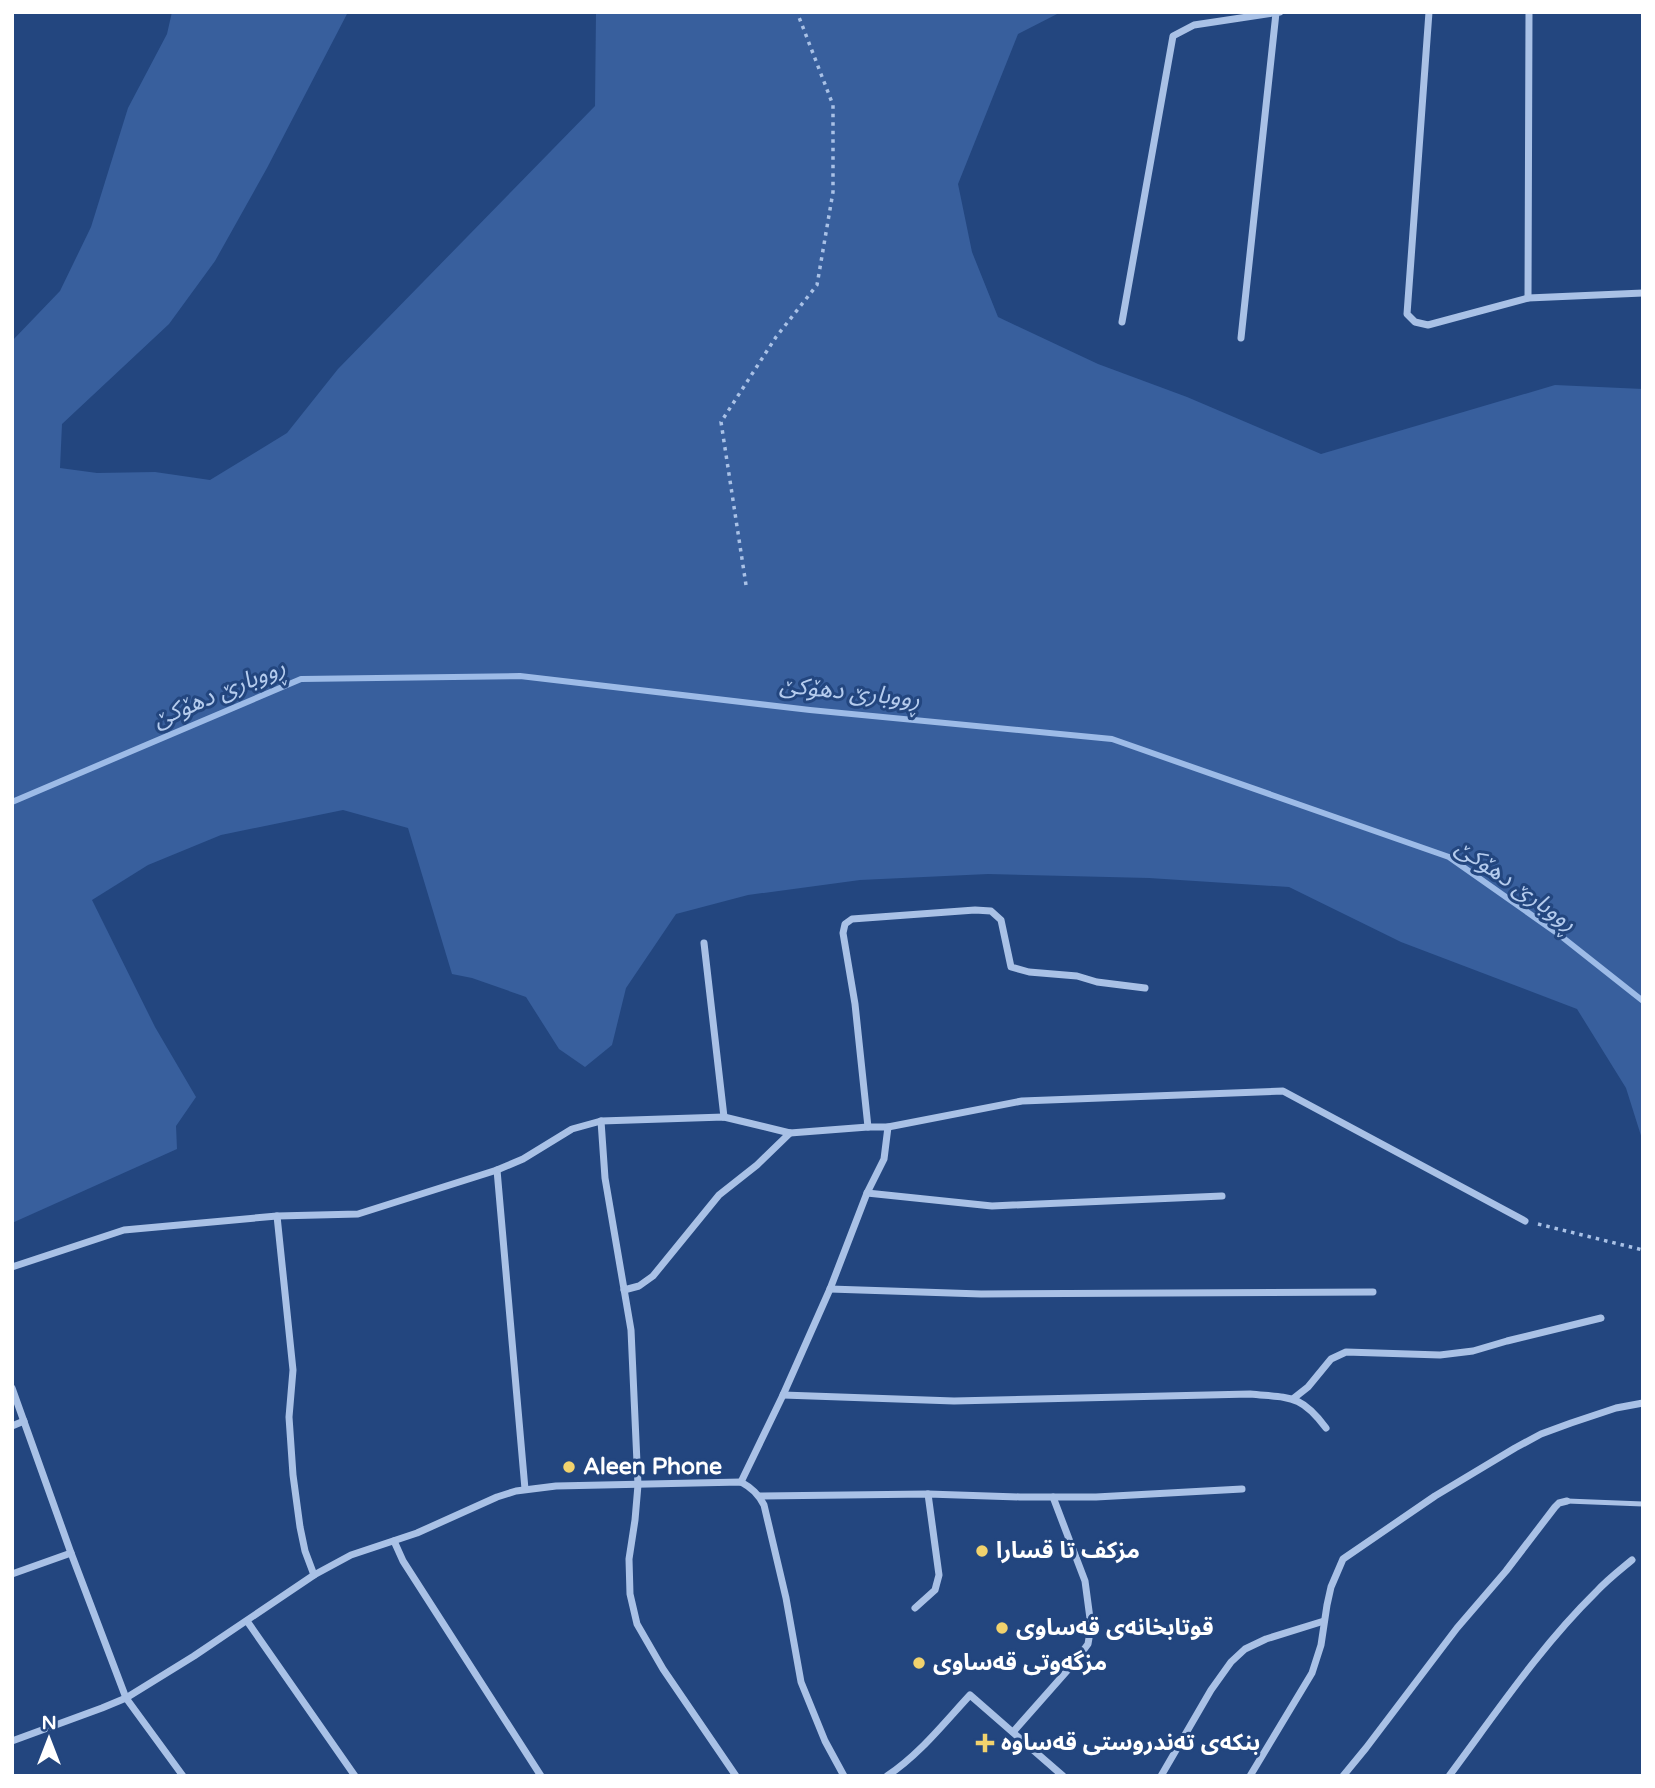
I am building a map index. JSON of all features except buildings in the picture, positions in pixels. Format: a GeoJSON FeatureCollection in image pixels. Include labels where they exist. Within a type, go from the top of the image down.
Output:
{"type":"FeatureCollection","features":[{"type":"Feature","properties":{"kind":"street"},"geometry":{"type":"LineString","coordinates":[[1429,12],[1407,314],[1415,322],[1428,324],[1528,298],[1643,293]]}},
{"type":"Feature","properties":{"kind":"street"},"geometry":{"type":"LineString","coordinates":[[1528,298],[1529,12]]}},
{"type":"Feature","properties":{"kind":"street"},"geometry":{"type":"LineString","coordinates":[[1122,322],[1173,36],[1194,25],[1278,13],[1241,338]]}},
{"type":"Feature","properties":{"kind":"street"},"geometry":{"type":"LineString","coordinates":[[868,1127],[855,1004],[843,933],[845,924],[852,919],[991,911],[1001,920],[1011,967],[1029,972],[1077,976],[1097,982],[1145,988]]}},
{"type":"Feature","properties":{"kind":"street"},"geometry":{"type":"LineString","coordinates":[[704,943],[724,1117]]}},
{"type":"Feature","properties":{"kind":"street"},"geometry":{"type":"LineString","coordinates":[[12,1267],[124,1230],[276,1216],[358,1214],[496,1170],[523,1159],[572,1129],[601,1121],[724,1117],[790,1133],[888,1127],[1023,1101],[1283,1090],[1525,1221]]}},
{"type":"Feature","properties":{"kind":"street"},"geometry":{"type":"LineString","coordinates":[[601,1121],[606,1178],[631,1330],[638,1485],[629,1559],[630,1594],[637,1624],[663,1669],[736,1776]]}},
{"type":"Feature","properties":{"kind":"street"},"geometry":{"type":"LineString","coordinates":[[741,1482],[830,1289],[867,1194],[884,1159],[888,1127]]}},
{"type":"Feature","properties":{"kind":"street"},"geometry":{"type":"LineString","coordinates":[[624,1290],[639,1286],[653,1276],[719,1195],[757,1165],[790,1133]]}},
{"type":"Feature","properties":{"kind":"street"},"geometry":{"type":"LineString","coordinates":[[496,1170],[525,1489]]}},
{"type":"Feature","properties":{"kind":"street"},"geometry":{"type":"LineString","coordinates":[[867,1194],[992,1206],[1222,1196]]}},
{"type":"Feature","properties":{"kind":"street"},"geometry":{"type":"LineString","coordinates":[[276,1216],[293,1370],[289,1417],[293,1475],[305,1552],[314,1575]]}},
{"type":"Feature","properties":{"kind":"street"},"geometry":{"type":"LineString","coordinates":[[830,1289],[981,1294],[1373,1292]]}},
{"type":"Feature","properties":{"kind":"street"},"geometry":{"type":"LineString","coordinates":[[1294,1398],[1308,1388],[1331,1359],[1346,1352],[1440,1355],[1473,1351],[1601,1318]]}},
{"type":"Feature","properties":{"kind":"street"},"geometry":{"type":"LineString","coordinates":[[12,1388],[126,1698],[183,1776]]}},
{"type":"Feature","properties":{"kind":"street"},"geometry":{"type":"LineString","coordinates":[[783,1395],[954,1401],[1250,1394],[1294,1398],[1314,1411],[1326,1428]]}},
{"type":"Feature","properties":{"kind":"street"},"geometry":{"type":"LineString","coordinates":[[1250,1776],[1312,1673],[1321,1646],[1331,1587],[1339,1566],[1350,1552],[1472,1473],[1541,1434],[1616,1408],[1643,1403]]}},
{"type":"Feature","properties":{"kind":"street"},"geometry":{"type":"LineString","coordinates":[[12,1426],[24,1421]]}},
{"type":"Feature","properties":{"kind":"street"},"geometry":{"type":"LineString","coordinates":[[12,1741],[126,1698],[162,1677],[314,1575],[351,1555],[436,1525],[497,1497],[525,1489],[556,1486],[741,1482],[759,1496],[766,1514],[786,1598],[801,1682],[825,1741],[844,1776]]}},
{"type":"Feature","properties":{"kind":"street"},"geometry":{"type":"LineString","coordinates":[[759,1496],[928,1494],[1096,1497],[1242,1489]]}},
{"type":"Feature","properties":{"kind":"street"},"geometry":{"type":"LineString","coordinates":[[915,1608],[935,1591],[939,1575],[928,1494]]}},
{"type":"Feature","properties":{"kind":"street"},"geometry":{"type":"LineString","coordinates":[[1013,1732],[1088,1644],[1091,1626],[1085,1581],[1053,1497]]}},
{"type":"Feature","properties":{"kind":"street"},"geometry":{"type":"LineString","coordinates":[[1343,1776],[1555,1507],[1567,1501]]}},
{"type":"Feature","properties":{"kind":"street"},"geometry":{"type":"LineString","coordinates":[[394,1541],[403,1561],[541,1776]]}},
{"type":"Feature","properties":{"kind":"street"},"geometry":{"type":"LineString","coordinates":[[12,1574],[71,1553]]}},
{"type":"Feature","properties":{"kind":"street"},"geometry":{"type":"LineString","coordinates":[[1449,1776],[1560,1629],[1597,1590],[1632,1560]]}},
{"type":"Feature","properties":{"kind":"street"},"geometry":{"type":"LineString","coordinates":[[1161,1776],[1211,1690],[1231,1662],[1245,1649],[1266,1639],[1324,1620]]}},
{"type":"Feature","properties":{"kind":"street"},"geometry":{"type":"LineString","coordinates":[[247,1621],[355,1776]]}},
{"type":"Feature","properties":{"kind":"street"},"geometry":{"type":"LineString","coordinates":[[887,1776],[917,1751],[970,1695],[1063,1776]]}},
{"type":"Feature","properties":{"kind":"lane"},"geometry":{"type":"LineString","coordinates":[[1567,1501],[1643,1504]]}},
{"type":"Feature","properties":{"kind":"path"},"geometry":{"type":"LineString","coordinates":[[746,585],[721,422],[776,337],[817,285],[833,192],[833,105],[797,12]]}},
{"type":"Feature","properties":{"kind":"path"},"geometry":{"type":"LineString","coordinates":[[1525,1221],[1643,1250]]}},
{"type":"Feature","properties":{"kind":"shaded area"},"geometry":{"type":"Polygon","coordinates":[[[172,12],[348,12],[215,261],[169,324],[62,424],[60,468],[97,473],[155,472],[210,480],[287,433],[338,369],[595,106],[596,12],[1061,12],[1018,34],[958,184],[972,252],[998,317],[1098,364],[1187,397],[1321,454],[1555,385],[1643,389],[1643,1142],[1626,1088],[1577,1009],[1401,942],[1289,887],[1149,878],[988,874],[860,880],[748,895],[676,914],[626,988],[612,1045],[585,1067],[559,1049],[526,997],[472,978],[452,974],[408,828],[343,810],[221,835],[148,865],[92,900],[155,1027],[196,1097],[176,1126],[177,1149],[12,1223],[12,341],[60,291],[91,227],[128,108],[167,34],[172,12]]]}},
{"type":"Feature","properties":{"kind":"waterway","name":"ڕووبارێ دهۆكێ"},"geometry":{"type":"LineString","coordinates":[[12,802],[301,679],[520,676],[810,710],[1112,739],[1449,857],[1557,933],[1643,1001]]}},
{"type":"Feature","properties":{"kind":"place","name":"Aleen Phone"},"geometry":{"type":"Point","coordinates":[569,1467]}},
{"type":"Feature","properties":{"kind":"place","name":"مزكف تا قسارا"},"geometry":{"type":"Point","coordinates":[982,1551]}},
{"type":"Feature","properties":{"kind":"place","name":"قوتابخانەی قەساوی"},"geometry":{"type":"Point","coordinates":[1002,1628]}},
{"type":"Feature","properties":{"kind":"place","name":"مزگەوتی قەساوی"},"geometry":{"type":"Point","coordinates":[919,1663]}},
{"type":"Feature","properties":{"kind":"place","name":"بنکەی تەندروستی قەساوە"},"geometry":{"type":"Point","coordinates":[985,1743]}}]}
